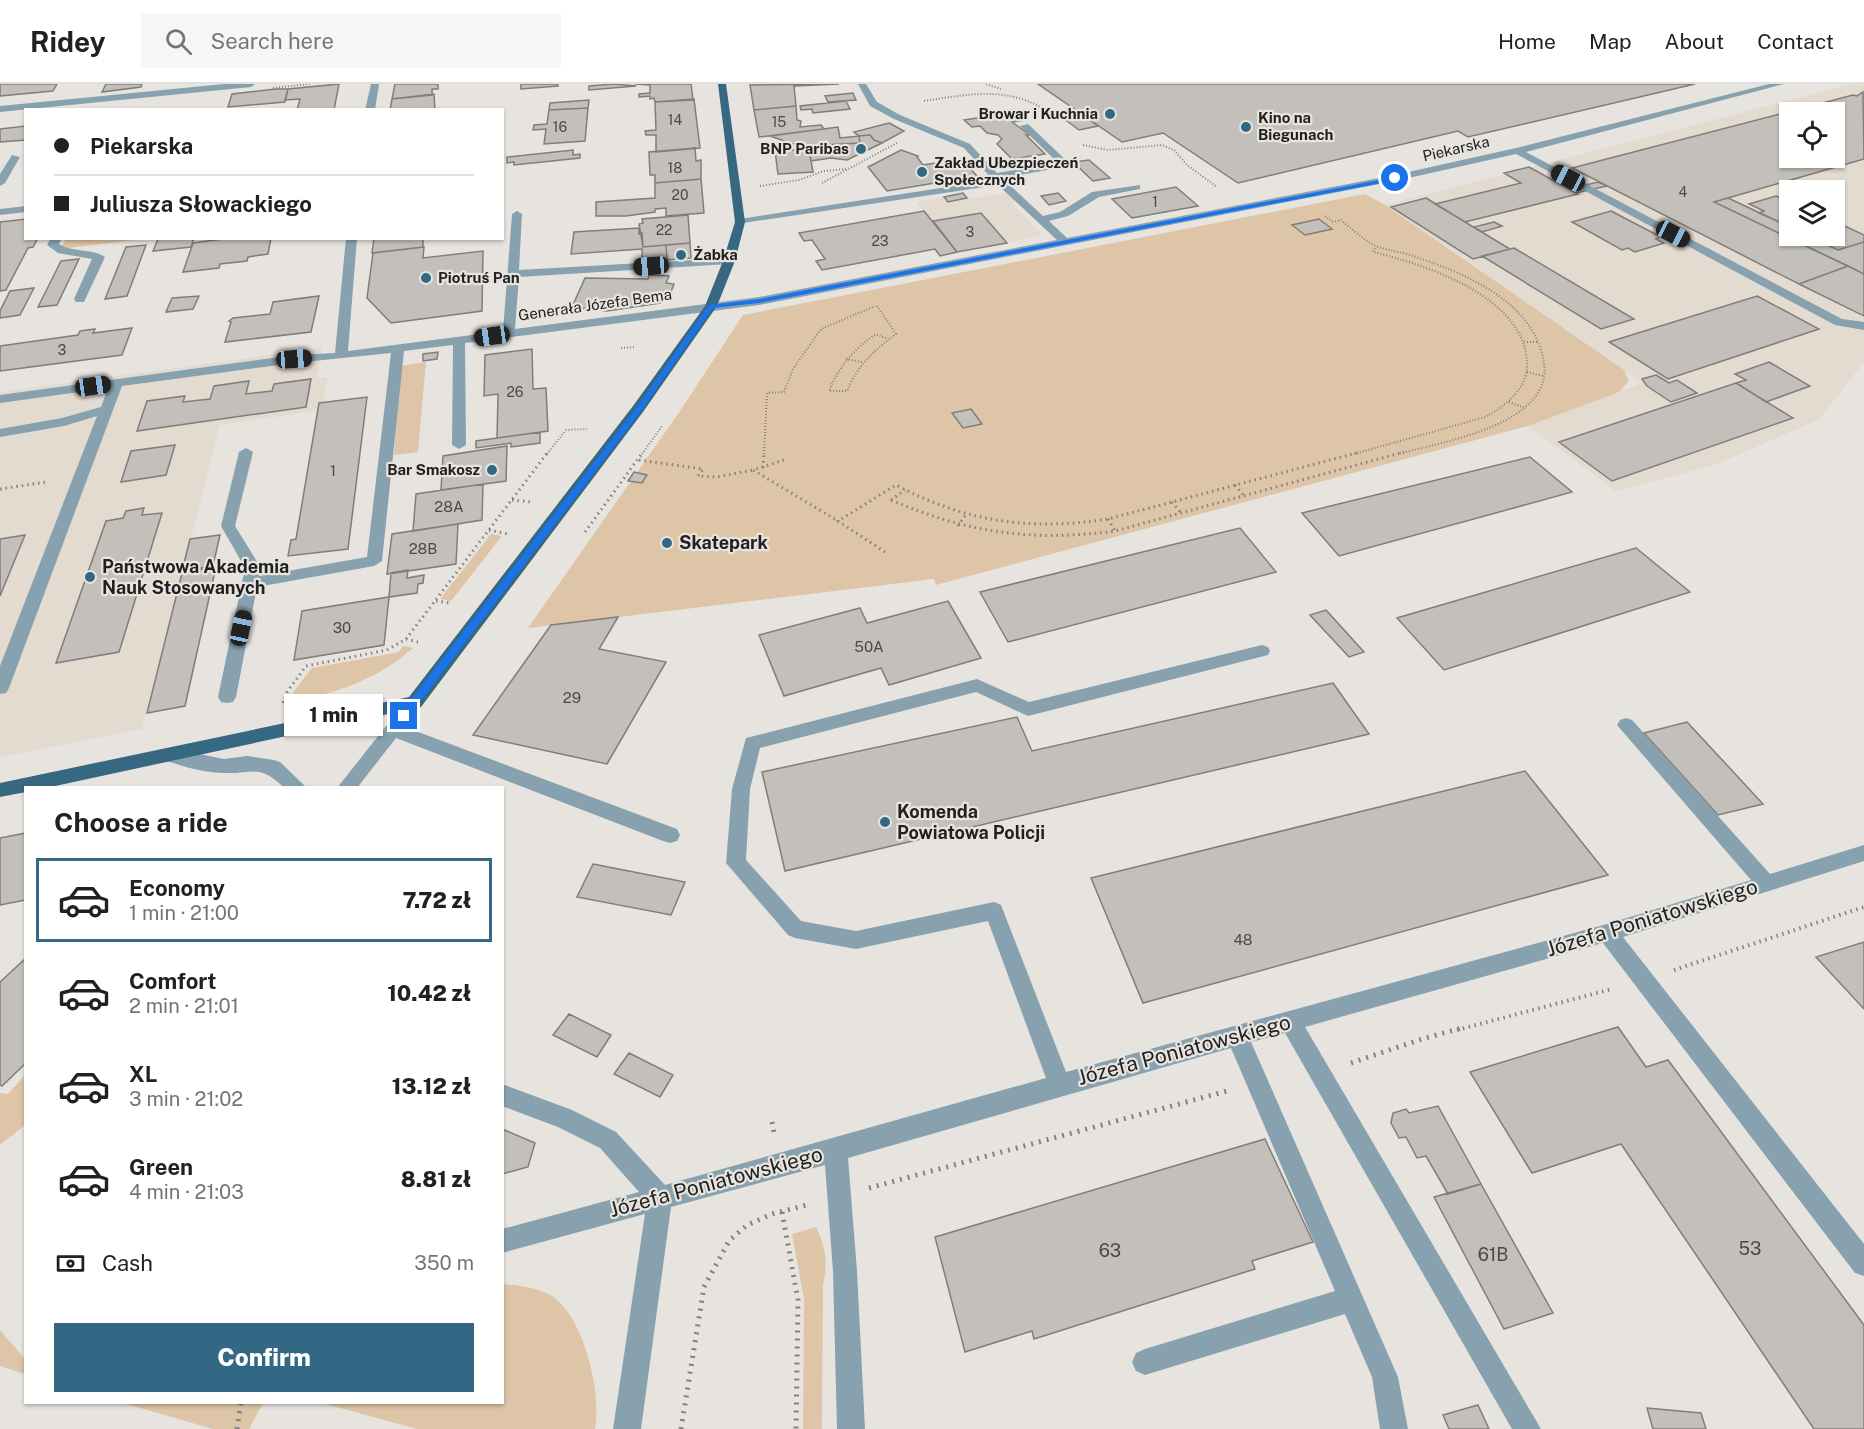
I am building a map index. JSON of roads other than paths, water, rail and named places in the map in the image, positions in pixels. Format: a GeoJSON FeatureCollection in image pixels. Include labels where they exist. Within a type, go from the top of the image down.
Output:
{"type":"FeatureCollection","features":[{"type":"Feature","properties":{"kind":"main road"},"geometry":{"type":"LineString","coordinates":[[0,790],[415,702],[638,409],[711,306],[729,261],[740,222],[722,84]]}},
{"type":"Feature","properties":{"kind":"street"},"geometry":{"type":"LineString","coordinates":[[0,109],[75,97],[140,95],[251,84]]}},
{"type":"Feature","properties":{"kind":"street"},"geometry":{"type":"LineString","coordinates":[[370,108],[375,84]]}},
{"type":"Feature","properties":{"kind":"street"},"geometry":{"type":"LineString","coordinates":[[862,84],[873,104],[924,129],[967,146],[998,179],[1065,242]]}},
{"type":"Feature","properties":{"kind":"street","name":"Piekarska"},"geometry":{"type":"LineString","coordinates":[[711,306],[759,301],[1395,178],[1517,151],[1780,84]]}},
{"type":"Feature","properties":{"kind":"street"},"geometry":{"type":"LineString","coordinates":[[740,222],[998,179],[1065,164],[1025,126]]}},
{"type":"Feature","properties":{"kind":"street"},"geometry":{"type":"LineString","coordinates":[[1517,151],[1839,322],[1864,326]]}},
{"type":"Feature","properties":{"kind":"street"},"geometry":{"type":"LineString","coordinates":[[0,183],[15,157]]}},
{"type":"Feature","properties":{"kind":"street"},"geometry":{"type":"LineString","coordinates":[[1041,220],[1064,214],[1096,194],[1136,187]]}},
{"type":"Feature","properties":{"kind":"street"},"geometry":{"type":"LineString","coordinates":[[0,212],[24,209]]}},
{"type":"Feature","properties":{"kind":"street"},"geometry":{"type":"LineString","coordinates":[[509,333],[517,214]]}},
{"type":"Feature","properties":{"kind":"street"},"geometry":{"type":"LineString","coordinates":[[56,240],[53,245],[62,251],[99,257],[80,299]]}},
{"type":"Feature","properties":{"kind":"street"},"geometry":{"type":"LineString","coordinates":[[341,356],[352,240]]}},
{"type":"Feature","properties":{"kind":"street"},"geometry":{"type":"LineString","coordinates":[[513,274],[729,261]]}},
{"type":"Feature","properties":{"kind":"street","name":"Generała Józefa Bema"},"geometry":{"type":"LineString","coordinates":[[0,399],[711,306]]}},
{"type":"Feature","properties":{"kind":"street"},"geometry":{"type":"LineString","coordinates":[[459,340],[459,445]]}},
{"type":"Feature","properties":{"kind":"street"},"geometry":{"type":"LineString","coordinates":[[250,583],[374,561],[398,348]]}},
{"type":"Feature","properties":{"kind":"street"},"geometry":{"type":"LineString","coordinates":[[0,688],[117,382]]}},
{"type":"Feature","properties":{"kind":"street"},"geometry":{"type":"LineString","coordinates":[[0,433],[64,422],[106,409]]}},
{"type":"Feature","properties":{"kind":"street"},"geometry":{"type":"LineString","coordinates":[[227,697],[253,568],[228,526],[246,452]]}},
{"type":"Feature","properties":{"kind":"street"},"geometry":{"type":"LineString","coordinates":[[1060,1085],[994,911],[856,940],[795,929],[758,888],[736,863],[741,789],[752,743],[977,685],[1028,709],[1262,651]]}},
{"type":"Feature","properties":{"kind":"street"},"geometry":{"type":"LineString","coordinates":[[348,786],[415,702]]}},
{"type":"Feature","properties":{"kind":"street"},"geometry":{"type":"LineString","coordinates":[[1626,725],[1766,883]]}},
{"type":"Feature","properties":{"kind":"street"},"geometry":{"type":"LineString","coordinates":[[392,730],[437,745],[670,835]]}},
{"type":"Feature","properties":{"kind":"street"},"geometry":{"type":"LineString","coordinates":[[170,755],[224,765],[247,763],[274,767],[296,786]]}},
{"type":"Feature","properties":{"kind":"street","name":"Józefa Poniatowskiego"},"geometry":{"type":"LineString","coordinates":[[504,1240],[780,1166],[1060,1085],[1607,933],[1864,853]]}},
{"type":"Feature","properties":{"kind":"street"},"geometry":{"type":"LineString","coordinates":[[1607,933],[1864,1264]]}},
{"type":"Feature","properties":{"kind":"street"},"geometry":{"type":"LineString","coordinates":[[1290,1022],[1527,1429]]}},
{"type":"Feature","properties":{"kind":"street"},"geometry":{"type":"LineString","coordinates":[[1237,1036],[1385,1377],[1394,1429]]}},
{"type":"Feature","properties":{"kind":"street"},"geometry":{"type":"LineString","coordinates":[[504,1096],[564,1118],[608,1140],[660,1197],[627,1429]]}},
{"type":"Feature","properties":{"kind":"street"},"geometry":{"type":"LineString","coordinates":[[836,1149],[845,1271],[851,1429]]}},
{"type":"Feature","properties":{"kind":"street"},"geometry":{"type":"LineString","coordinates":[[1145,1362],[1352,1299]]}},
{"type":"Feature","properties":{"kind":"place","name":"Browar i Kuchnia"},"geometry":{"type":"Point","coordinates":[1110,114]}},
{"type":"Feature","properties":{"kind":"place","name":"Kino na Biegunach"},"geometry":{"type":"Point","coordinates":[1246,127]}},
{"type":"Feature","properties":{"kind":"place","name":"BNP Paribas"},"geometry":{"type":"Point","coordinates":[861,149]}},
{"type":"Feature","properties":{"kind":"place","name":"Zakład Ubezpieczeń Społecznych"},"geometry":{"type":"Point","coordinates":[922,172]}},
{"type":"Feature","properties":{"kind":"place","name":"Żabka"},"geometry":{"type":"Point","coordinates":[681,255]}},
{"type":"Feature","properties":{"kind":"place","name":"Piotruś Pan"},"geometry":{"type":"Point","coordinates":[426,278]}},
{"type":"Feature","properties":{"kind":"place","name":"Bar Smakosz"},"geometry":{"type":"Point","coordinates":[492,470]}},
{"type":"Feature","properties":{"kind":"place","name":"Skatepark"},"geometry":{"type":"Point","coordinates":[667,543]}},
{"type":"Feature","properties":{"kind":"place","name":"Państwowa Akademia Nauk Stosowanych"},"geometry":{"type":"Point","coordinates":[90,577]}},
{"type":"Feature","properties":{"kind":"place","name":"Komenda Powiatowa Policji"},"geometry":{"type":"Point","coordinates":[885,822]}}]}
